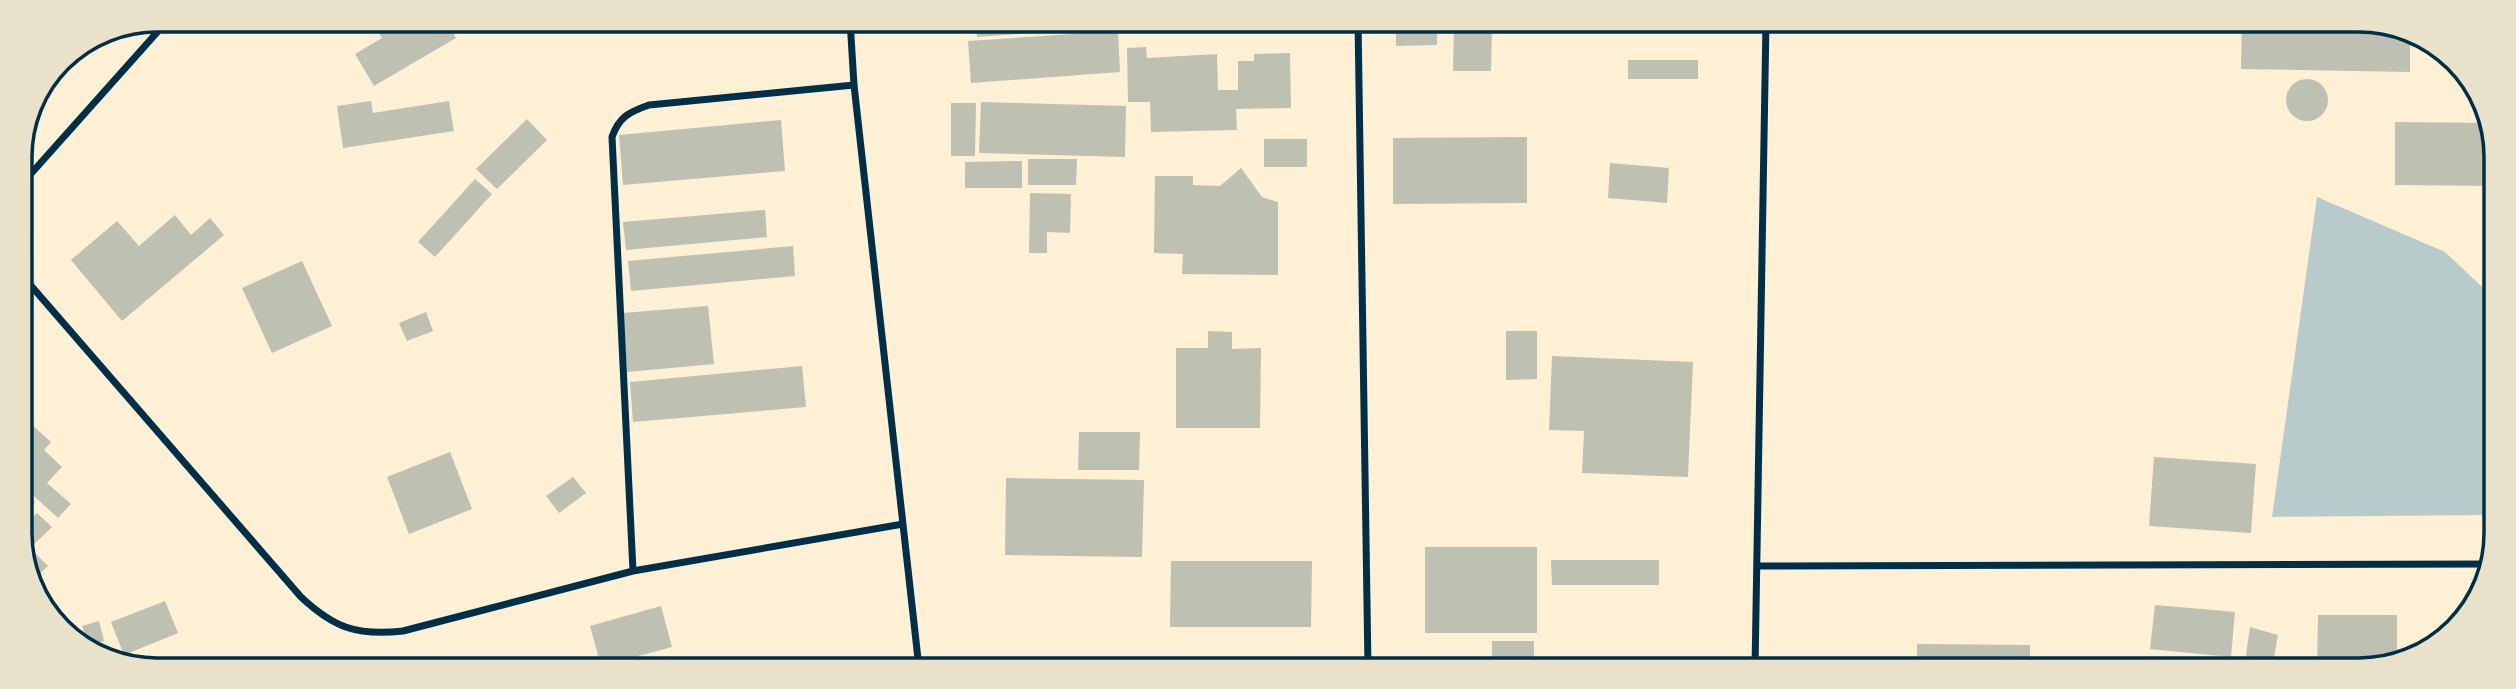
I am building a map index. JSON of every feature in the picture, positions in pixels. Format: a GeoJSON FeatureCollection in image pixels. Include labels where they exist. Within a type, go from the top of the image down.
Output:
{"type":"FeatureCollection","features":[{"type":"Feature","properties":{"kind":"street"},"geometry":{"type":"LineString","coordinates":[[32,173],[157,32]]}},
{"type":"Feature","properties":{"kind":"street"},"geometry":{"type":"LineString","coordinates":[[851,32],[854,85],[918,658]]}},
{"type":"Feature","properties":{"kind":"street"},"geometry":{"type":"LineString","coordinates":[[1358,32],[1368,657]]}},
{"type":"Feature","properties":{"kind":"street"},"geometry":{"type":"LineString","coordinates":[[1755,657],[1766,32]]}},
{"type":"Feature","properties":{"kind":"street"},"geometry":{"type":"LineString","coordinates":[[633,571],[612,137],[618,121],[630,112],[649,104],[854,85]]}},
{"type":"Feature","properties":{"kind":"street"},"geometry":{"type":"LineString","coordinates":[[32,287],[301,597],[321,616],[346,628],[374,634],[402,631],[633,571],[903,524]]}},
{"type":"Feature","properties":{"kind":"street"},"geometry":{"type":"LineString","coordinates":[[1757,566],[2480,565]]}},
{"type":"Feature","properties":{"kind":"shaded area"},"geometry":{"type":"Polygon","coordinates":[[[2317,197],[2445,252],[2484,289],[2484,515],[2272,517],[2317,197]]]}},
{"type":"Feature","properties":{"kind":"building"},"geometry":{"type":"Polygon","coordinates":[[[378,32],[452,32],[456,38],[374,86],[355,54],[382,38],[378,32]]]}},
{"type":"Feature","properties":{"kind":"building"},"geometry":{"type":"Polygon","coordinates":[[[977,32],[1043,32],[977,37],[977,32]]]}},
{"type":"Feature","properties":{"kind":"building"},"geometry":{"type":"Polygon","coordinates":[[[1118,32],[1120,72],[971,83],[968,41],[1118,32]]]}},
{"type":"Feature","properties":{"kind":"building"},"geometry":{"type":"Polygon","coordinates":[[[1396,32],[1437,32],[1437,45],[1396,46],[1396,32]]]}},
{"type":"Feature","properties":{"kind":"building"},"geometry":{"type":"Polygon","coordinates":[[[1454,32],[1492,32],[1491,71],[1453,71],[1454,32]]]}},
{"type":"Feature","properties":{"kind":"building"},"geometry":{"type":"Polygon","coordinates":[[[2242,32],[2367,32],[2410,42],[2410,72],[2241,69],[2242,32]]]}},
{"type":"Feature","properties":{"kind":"building"},"geometry":{"type":"Polygon","coordinates":[[[1146,47],[1147,58],[1217,54],[1218,90],[1238,90],[1238,61],[1254,61],[1254,54],[1290,53],[1291,108],[1236,109],[1237,130],[1151,132],[1150,102],[1128,102],[1127,48],[1146,47]]]}},
{"type":"Feature","properties":{"kind":"building"},"geometry":{"type":"Polygon","coordinates":[[[1628,60],[1698,60],[1698,79],[1628,79],[1628,60]]]}},
{"type":"Feature","properties":{"kind":"building"},"geometry":{"type":"Polygon","coordinates":[[[2307,79],[2322,85],[2328,100],[2322,115],[2307,121],[2292,115],[2286,100],[2292,85],[2307,79]]]}},
{"type":"Feature","properties":{"kind":"building"},"geometry":{"type":"Polygon","coordinates":[[[371,101],[373,113],[449,101],[454,131],[343,148],[337,106],[371,101]]]}},
{"type":"Feature","properties":{"kind":"building"},"geometry":{"type":"Polygon","coordinates":[[[981,102],[1126,106],[1125,157],[979,153],[981,102]]]}},
{"type":"Feature","properties":{"kind":"building"},"geometry":{"type":"Polygon","coordinates":[[[951,103],[976,103],[975,156],[951,156],[951,103]]]}},
{"type":"Feature","properties":{"kind":"building"},"geometry":{"type":"Polygon","coordinates":[[[527,119],[547,140],[497,189],[476,169],[527,119]]]}},
{"type":"Feature","properties":{"kind":"building"},"geometry":{"type":"Polygon","coordinates":[[[781,120],[785,171],[623,185],[619,135],[781,120]]]}},
{"type":"Feature","properties":{"kind":"building"},"geometry":{"type":"Polygon","coordinates":[[[2395,122],[2480,123],[2483,140],[2484,186],[2395,185],[2395,122]]]}},
{"type":"Feature","properties":{"kind":"building"},"geometry":{"type":"Polygon","coordinates":[[[1527,137],[1527,203],[1393,204],[1393,138],[1527,137]]]}},
{"type":"Feature","properties":{"kind":"building"},"geometry":{"type":"Polygon","coordinates":[[[1264,139],[1307,139],[1307,167],[1264,167],[1264,139]]]}},
{"type":"Feature","properties":{"kind":"building"},"geometry":{"type":"Polygon","coordinates":[[[1028,159],[1077,159],[1076,185],[1028,185],[1028,159]]]}},
{"type":"Feature","properties":{"kind":"building"},"geometry":{"type":"Polygon","coordinates":[[[1022,161],[1022,188],[965,188],[965,162],[1022,161]]]}},
{"type":"Feature","properties":{"kind":"building"},"geometry":{"type":"Polygon","coordinates":[[[1610,163],[1669,168],[1667,203],[1608,198],[1610,163]]]}},
{"type":"Feature","properties":{"kind":"building"},"geometry":{"type":"Polygon","coordinates":[[[1241,168],[1262,197],[1278,202],[1278,275],[1182,274],[1183,254],[1154,253],[1155,176],[1193,176],[1193,185],[1220,186],[1241,168]]]}},
{"type":"Feature","properties":{"kind":"building"},"geometry":{"type":"Polygon","coordinates":[[[475,179],[492,194],[435,257],[418,242],[475,179]]]}},
{"type":"Feature","properties":{"kind":"building"},"geometry":{"type":"Polygon","coordinates":[[[1030,193],[1071,194],[1070,233],[1047,232],[1047,253],[1029,253],[1030,193]]]}},
{"type":"Feature","properties":{"kind":"building"},"geometry":{"type":"Polygon","coordinates":[[[765,210],[767,237],[626,250],[623,222],[765,210]]]}},
{"type":"Feature","properties":{"kind":"building"},"geometry":{"type":"Polygon","coordinates":[[[175,215],[191,235],[210,218],[224,235],[122,321],[71,260],[117,221],[139,246],[175,215]]]}},
{"type":"Feature","properties":{"kind":"building"},"geometry":{"type":"Polygon","coordinates":[[[793,246],[795,276],[631,291],[628,261],[793,246]]]}},
{"type":"Feature","properties":{"kind":"building"},"geometry":{"type":"Polygon","coordinates":[[[302,261],[332,326],[272,353],[242,288],[302,261]]]}},
{"type":"Feature","properties":{"kind":"building"},"geometry":{"type":"Polygon","coordinates":[[[708,306],[714,364],[627,372],[623,313],[708,306]]]}},
{"type":"Feature","properties":{"kind":"building"},"geometry":{"type":"Polygon","coordinates":[[[426,312],[433,331],[407,341],[399,323],[426,312]]]}},
{"type":"Feature","properties":{"kind":"building"},"geometry":{"type":"Polygon","coordinates":[[[1208,331],[1232,332],[1232,349],[1261,348],[1260,428],[1176,428],[1176,348],[1208,348],[1208,331]]]}},
{"type":"Feature","properties":{"kind":"building"},"geometry":{"type":"Polygon","coordinates":[[[1506,331],[1537,331],[1537,379],[1506,380],[1506,331]]]}},
{"type":"Feature","properties":{"kind":"building"},"geometry":{"type":"Polygon","coordinates":[[[1552,356],[1693,362],[1688,477],[1582,473],[1584,431],[1549,430],[1552,356]]]}},
{"type":"Feature","properties":{"kind":"building"},"geometry":{"type":"Polygon","coordinates":[[[802,366],[806,407],[633,422],[630,382],[802,366]]]}},
{"type":"Feature","properties":{"kind":"building"},"geometry":{"type":"Polygon","coordinates":[[[32,425],[51,442],[44,450],[62,467],[47,483],[71,504],[58,518],[32,494],[32,425]]]}},
{"type":"Feature","properties":{"kind":"building"},"geometry":{"type":"Polygon","coordinates":[[[1079,432],[1140,432],[1139,470],[1078,470],[1079,432]]]}},
{"type":"Feature","properties":{"kind":"building"},"geometry":{"type":"Polygon","coordinates":[[[450,452],[472,509],[409,534],[387,477],[450,452]]]}},
{"type":"Feature","properties":{"kind":"building"},"geometry":{"type":"Polygon","coordinates":[[[2154,457],[2256,464],[2251,533],[2149,526],[2154,457]]]}},
{"type":"Feature","properties":{"kind":"building"},"geometry":{"type":"Polygon","coordinates":[[[573,477],[586,493],[559,513],[546,496],[573,477]]]}},
{"type":"Feature","properties":{"kind":"building"},"geometry":{"type":"Polygon","coordinates":[[[1006,478],[1144,480],[1142,557],[1005,555],[1006,478]]]}},
{"type":"Feature","properties":{"kind":"building"},"geometry":{"type":"Polygon","coordinates":[[[37,513],[52,527],[33,545],[32,540],[32,518],[37,513]]]}},
{"type":"Feature","properties":{"kind":"building"},"geometry":{"type":"Polygon","coordinates":[[[1425,547],[1537,547],[1537,633],[1425,633],[1425,547]]]}},
{"type":"Feature","properties":{"kind":"building"},"geometry":{"type":"Polygon","coordinates":[[[33,551],[48,566],[39,575],[33,551]]]}},
{"type":"Feature","properties":{"kind":"building"},"geometry":{"type":"Polygon","coordinates":[[[1551,560],[1659,560],[1659,585],[1552,585],[1551,560]]]}},
{"type":"Feature","properties":{"kind":"building"},"geometry":{"type":"Polygon","coordinates":[[[1171,561],[1312,561],[1311,627],[1170,627],[1171,561]]]}},
{"type":"Feature","properties":{"kind":"building"},"geometry":{"type":"Polygon","coordinates":[[[165,601],[178,633],[127,654],[123,653],[111,622],[165,601]]]}},
{"type":"Feature","properties":{"kind":"building"},"geometry":{"type":"Polygon","coordinates":[[[2155,605],[2235,612],[2231,657],[2150,649],[2155,605]]]}},
{"type":"Feature","properties":{"kind":"building"},"geometry":{"type":"Polygon","coordinates":[[[661,606],[672,647],[632,658],[599,658],[590,626],[661,606]]]}},
{"type":"Feature","properties":{"kind":"building"},"geometry":{"type":"Polygon","coordinates":[[[2318,615],[2397,615],[2397,651],[2367,657],[2317,657],[2318,615]]]}},
{"type":"Feature","properties":{"kind":"building"},"geometry":{"type":"Polygon","coordinates":[[[99,621],[104,641],[98,643],[86,635],[82,626],[99,621]]]}},
{"type":"Feature","properties":{"kind":"building"},"geometry":{"type":"Polygon","coordinates":[[[2250,627],[2278,635],[2274,657],[2246,657],[2250,627]]]}},
{"type":"Feature","properties":{"kind":"building"},"geometry":{"type":"Polygon","coordinates":[[[1492,641],[1534,641],[1534,657],[1492,657],[1492,641]]]}},
{"type":"Feature","properties":{"kind":"building"},"geometry":{"type":"Polygon","coordinates":[[[1917,644],[2030,645],[2030,657],[1917,657],[1917,644]]]}}]}
